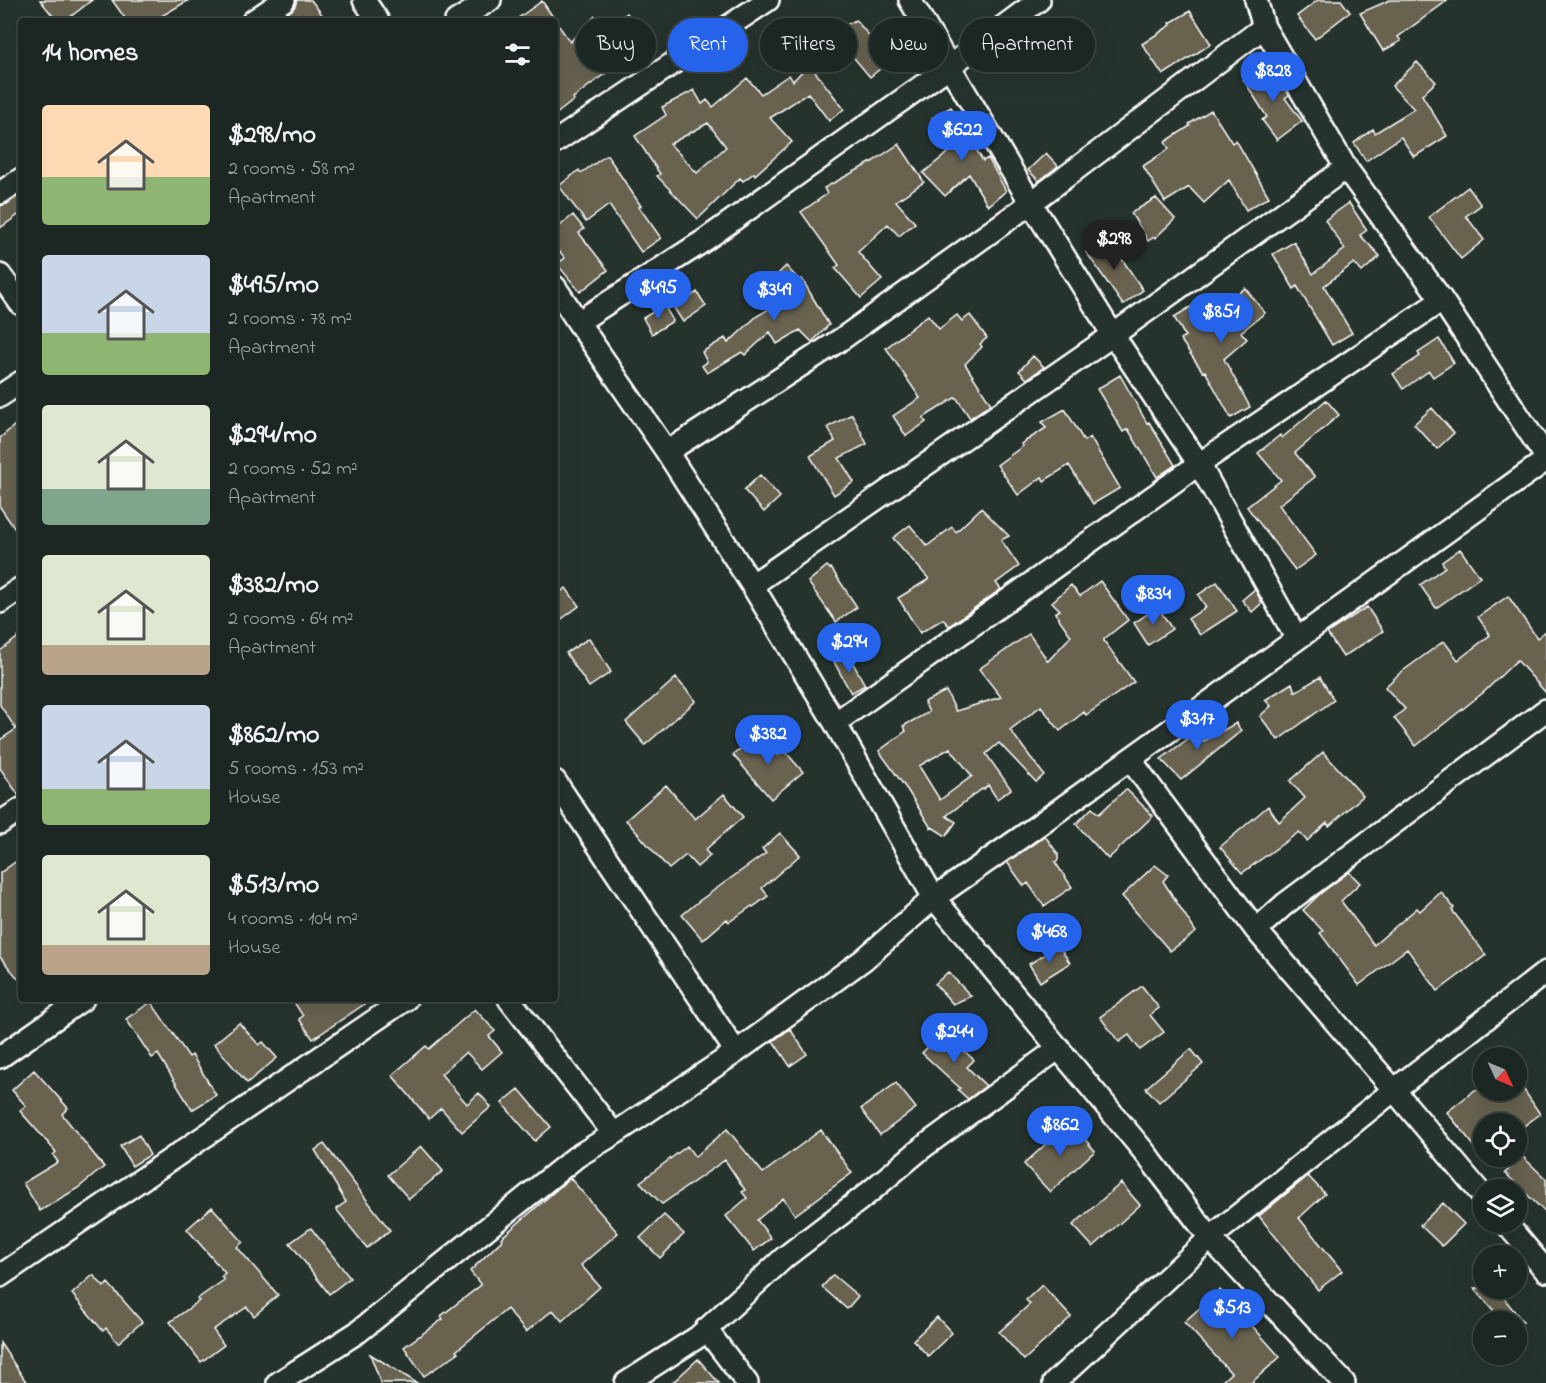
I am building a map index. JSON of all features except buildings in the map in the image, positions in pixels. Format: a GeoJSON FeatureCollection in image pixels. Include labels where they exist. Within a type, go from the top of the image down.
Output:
{"type":"FeatureCollection","features":[{"type":"Feature","properties":{"kind":"street"},"geometry":{"type":"LineString","coordinates":[[257,18],[284,0]]}},
{"type":"Feature","properties":{"kind":"street"},"geometry":{"type":"LineString","coordinates":[[364,0],[376,18]]}},
{"type":"Feature","properties":{"kind":"street"},"geometry":{"type":"LineString","coordinates":[[461,18],[490,0]]}},
{"type":"Feature","properties":{"kind":"street"},"geometry":{"type":"LineString","coordinates":[[558,140],[768,0]]}},
{"type":"Feature","properties":{"kind":"street"},"geometry":{"type":"LineString","coordinates":[[910,0],[1113,335],[1199,464],[1297,639]]}},
{"type":"Feature","properties":{"kind":"street"},"geometry":{"type":"LineString","coordinates":[[578,322],[702,242],[1039,0]]}},
{"type":"Feature","properties":{"kind":"street"},"geometry":{"type":"LineString","coordinates":[[278,1383],[358,1332],[576,1157],[736,1052],[863,960],[934,898],[1546,458],[1442,300],[1346,168],[1264,27],[1256,0]]}},
{"type":"Feature","properties":{"kind":"street"},"geometry":{"type":"LineString","coordinates":[[667,452],[843,338],[1031,203],[1264,27]]}},
{"type":"Feature","properties":{"kind":"street"},"geometry":{"type":"LineString","coordinates":[[752,585],[1113,335],[1346,168]]}},
{"type":"Feature","properties":{"kind":"street"},"geometry":{"type":"LineString","coordinates":[[0,193],[18,181]]}},
{"type":"Feature","properties":{"kind":"street"},"geometry":{"type":"LineString","coordinates":[[0,275],[18,300]]}},
{"type":"Feature","properties":{"kind":"street"},"geometry":{"type":"LineString","coordinates":[[558,295],[667,452],[752,585],[835,723],[934,898],[1146,1154],[1210,1238],[1344,1383]]}},
{"type":"Feature","properties":{"kind":"street"},"geometry":{"type":"LineString","coordinates":[[835,723],[1199,464],[1442,300]]}},
{"type":"Feature","properties":{"kind":"street"},"geometry":{"type":"LineString","coordinates":[[0,396],[18,384]]}},
{"type":"Feature","properties":{"kind":"street"},"geometry":{"type":"LineString","coordinates":[[0,602],[18,590]]}},
{"type":"Feature","properties":{"kind":"street"},"geometry":{"type":"LineString","coordinates":[[1256,930],[1285,904],[1546,710]]}},
{"type":"Feature","properties":{"kind":"street"},"geometry":{"type":"LineString","coordinates":[[1130,759],[1256,930],[1473,1184]]}},
{"type":"Feature","properties":{"kind":"street"},"geometry":{"type":"LineString","coordinates":[[558,785],[736,1052]]}},
{"type":"Feature","properties":{"kind":"street"},"geometry":{"type":"LineString","coordinates":[[0,823],[18,811]]}},
{"type":"Feature","properties":{"kind":"street"},"geometry":{"type":"LineString","coordinates":[[1054,1383],[1210,1238],[1394,1090],[1546,972]]}},
{"type":"Feature","properties":{"kind":"street"},"geometry":{"type":"LineString","coordinates":[[0,1057],[79,1002]]}},
{"type":"Feature","properties":{"kind":"street"},"geometry":{"type":"LineString","coordinates":[[0,1276],[402,1002]]}},
{"type":"Feature","properties":{"kind":"street"},"geometry":{"type":"LineString","coordinates":[[511,1002],[614,1134]]}},
{"type":"Feature","properties":{"kind":"street"},"geometry":{"type":"LineString","coordinates":[[626,1383],[690,1342],[785,1257],[866,1195],[922,1148],[1059,1047]]}},
{"type":"Feature","properties":{"kind":"street"},"geometry":{"type":"LineString","coordinates":[[1515,1233],[1545,1268]]}},
{"type":"Feature","properties":{"kind":"street"},"geometry":{"type":"LineString","coordinates":[[706,1329],[747,1383]]}}]}
